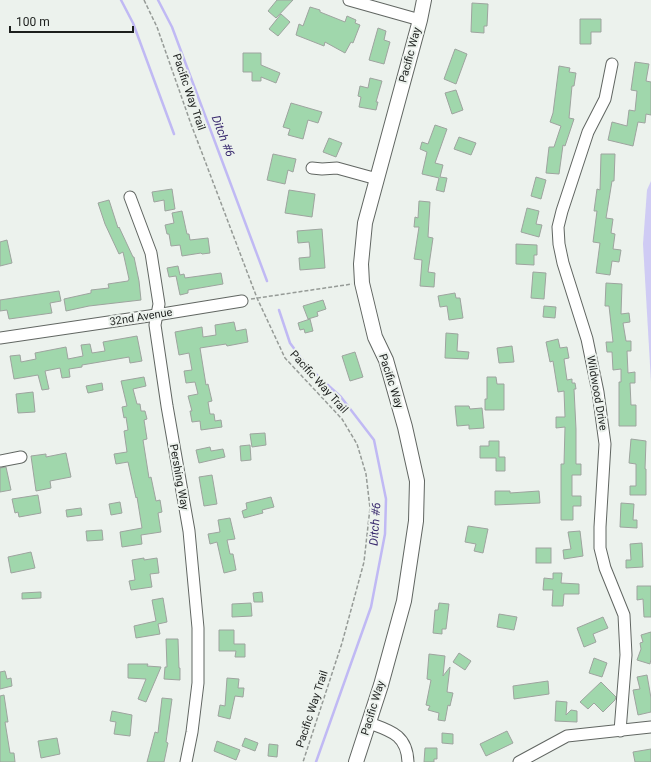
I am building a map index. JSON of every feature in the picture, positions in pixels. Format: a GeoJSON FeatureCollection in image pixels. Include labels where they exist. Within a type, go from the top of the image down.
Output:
{"type":"FeatureCollection","features":[{"type":"Feature","properties":{"kind":"main road","name":"Pacific Way"},"geometry":{"type":"LineString","coordinates":[[356,762],[381,685],[404,601],[416,521],[417,481],[405,427],[386,360],[376,337],[362,283],[361,264],[365,223],[420,20],[424,0]]}},
{"type":"Feature","properties":{"kind":"street"},"geometry":{"type":"LineString","coordinates":[[349,0],[420,20]]}},
{"type":"Feature","properties":{"kind":"street","name":"Wildwood Drive"},"geometry":{"type":"LineString","coordinates":[[612,64],[605,99],[588,132],[558,227],[559,244],[563,263],[587,339],[598,392],[605,444],[600,548],[605,568],[624,615],[626,655],[620,730]]}},
{"type":"Feature","properties":{"kind":"street"},"geometry":{"type":"LineString","coordinates":[[312,168],[337,168],[377,179]]}},
{"type":"Feature","properties":{"kind":"street","name":"Pershing Way"},"geometry":{"type":"LineString","coordinates":[[130,197],[152,252],[159,304],[155,325],[189,531],[198,628],[198,683],[192,732],[186,762]]}},
{"type":"Feature","properties":{"kind":"street","name":"32nd Avenue"},"geometry":{"type":"LineString","coordinates":[[0,338],[156,315],[242,300]]}},
{"type":"Feature","properties":{"kind":"street"},"geometry":{"type":"LineString","coordinates":[[0,461],[21,457]]}},
{"type":"Feature","properties":{"kind":"street"},"geometry":{"type":"LineString","coordinates":[[369,723],[392,732],[400,737],[405,746],[408,762]]}},
{"type":"Feature","properties":{"kind":"street"},"geometry":{"type":"LineString","coordinates":[[519,762],[568,736],[651,727]]}},
{"type":"Feature","properties":{"kind":"path","name":"Pacific Way Trail"},"geometry":{"type":"LineString","coordinates":[[144,0],[157,27],[191,124],[257,298],[285,358],[342,419],[357,444],[366,474],[370,508],[364,562],[342,643],[302,762]]}},
{"type":"Feature","properties":{"kind":"path"},"geometry":{"type":"LineString","coordinates":[[242,300],[362,283]]}},
{"type":"Feature","properties":{"kind":"shaded area"},"geometry":{"type":"Polygon","coordinates":[[[651,181],[651,382],[643,244],[647,190],[651,181]]]}},
{"type":"Feature","properties":{"kind":"building"},"geometry":{"type":"Polygon","coordinates":[[[277,0],[293,0],[276,18],[268,11],[277,0]]]}},
{"type":"Feature","properties":{"kind":"building"},"geometry":{"type":"Polygon","coordinates":[[[472,3],[488,4],[487,26],[484,26],[484,33],[471,32],[472,3]]]}},
{"type":"Feature","properties":{"kind":"building"},"geometry":{"type":"Polygon","coordinates":[[[310,7],[345,22],[347,16],[356,20],[355,23],[360,25],[353,43],[351,42],[345,53],[325,42],[324,46],[296,35],[299,24],[303,26],[310,7]]]}},
{"type":"Feature","properties":{"kind":"building"},"geometry":{"type":"Polygon","coordinates":[[[281,14],[290,22],[278,36],[269,29],[281,14]]]}},
{"type":"Feature","properties":{"kind":"building"},"geometry":{"type":"Polygon","coordinates":[[[580,19],[601,19],[601,32],[591,32],[591,44],[580,44],[580,19]]]}},
{"type":"Feature","properties":{"kind":"building"},"geometry":{"type":"Polygon","coordinates":[[[378,28],[386,31],[384,40],[390,42],[384,64],[369,60],[378,28]]]}},
{"type":"Feature","properties":{"kind":"building"},"geometry":{"type":"Polygon","coordinates":[[[455,49],[467,54],[456,84],[444,79],[455,49]]]}},
{"type":"Feature","properties":{"kind":"building"},"geometry":{"type":"Polygon","coordinates":[[[243,53],[261,53],[261,65],[280,73],[276,83],[261,77],[261,81],[252,81],[252,72],[243,72],[243,53]]]}},
{"type":"Feature","properties":{"kind":"building"},"geometry":{"type":"Polygon","coordinates":[[[635,62],[649,64],[646,81],[651,82],[651,115],[646,114],[645,123],[638,122],[633,146],[608,140],[612,122],[627,126],[629,110],[635,111],[637,91],[631,90],[635,62]]]}},
{"type":"Feature","properties":{"kind":"building"},"geometry":{"type":"Polygon","coordinates":[[[559,66],[570,68],[569,72],[576,73],[574,86],[572,86],[569,118],[574,119],[565,146],[563,145],[559,174],[546,173],[549,147],[554,147],[561,126],[550,122],[553,113],[559,66]]]}},
{"type":"Feature","properties":{"kind":"building"},"geometry":{"type":"Polygon","coordinates":[[[370,78],[382,81],[376,102],[378,102],[376,110],[359,107],[361,97],[358,96],[360,86],[368,88],[370,78]]]}},
{"type":"Feature","properties":{"kind":"building"},"geometry":{"type":"Polygon","coordinates":[[[456,90],[463,110],[452,114],[445,93],[456,90]]]}},
{"type":"Feature","properties":{"kind":"building"},"geometry":{"type":"Polygon","coordinates":[[[291,103],[322,112],[318,123],[308,120],[303,139],[288,135],[290,129],[283,127],[291,103]]]}},
{"type":"Feature","properties":{"kind":"building"},"geometry":{"type":"Polygon","coordinates":[[[435,125],[447,129],[435,163],[443,165],[440,177],[447,178],[444,192],[436,190],[439,178],[422,174],[427,152],[420,149],[422,142],[428,144],[435,125]]]}},
{"type":"Feature","properties":{"kind":"building"},"geometry":{"type":"Polygon","coordinates":[[[459,137],[476,143],[471,155],[454,149],[459,137]]]}},
{"type":"Feature","properties":{"kind":"building"},"geometry":{"type":"Polygon","coordinates":[[[329,138],[342,143],[336,157],[323,152],[329,138]]]}},
{"type":"Feature","properties":{"kind":"building"},"geometry":{"type":"Polygon","coordinates":[[[273,154],[296,159],[293,172],[288,170],[285,184],[267,180],[273,154]]]}},
{"type":"Feature","properties":{"kind":"building"},"geometry":{"type":"Polygon","coordinates":[[[601,154],[615,154],[614,181],[612,181],[606,218],[613,219],[611,233],[615,234],[613,249],[621,250],[619,262],[612,261],[610,275],[596,273],[600,243],[593,242],[597,211],[594,211],[597,189],[600,190],[601,154]]]}},
{"type":"Feature","properties":{"kind":"building"},"geometry":{"type":"Polygon","coordinates":[[[536,177],[546,180],[541,199],[531,196],[536,177]]]}},
{"type":"Feature","properties":{"kind":"building"},"geometry":{"type":"Polygon","coordinates":[[[172,189],[175,209],[165,211],[164,200],[154,202],[152,192],[172,189]]]}},
{"type":"Feature","properties":{"kind":"building"},"geometry":{"type":"Polygon","coordinates":[[[289,190],[315,194],[312,217],[285,213],[289,190]]]}},
{"type":"Feature","properties":{"kind":"building"},"geometry":{"type":"Polygon","coordinates":[[[109,200],[118,228],[119,227],[134,257],[141,300],[89,306],[66,311],[64,299],[91,293],[91,290],[109,288],[108,284],[128,281],[129,279],[123,252],[119,254],[105,224],[98,203],[109,200]]]}},
{"type":"Feature","properties":{"kind":"building"},"geometry":{"type":"Polygon","coordinates":[[[419,201],[430,202],[428,237],[433,238],[428,272],[435,273],[434,287],[420,286],[422,260],[414,259],[419,227],[414,227],[415,217],[418,218],[419,201]]]}},
{"type":"Feature","properties":{"kind":"building"},"geometry":{"type":"Polygon","coordinates":[[[527,208],[539,211],[536,224],[542,225],[539,237],[521,232],[527,208]]]}},
{"type":"Feature","properties":{"kind":"building"},"geometry":{"type":"Polygon","coordinates":[[[182,211],[187,234],[189,234],[190,240],[208,238],[210,253],[182,256],[180,245],[171,246],[169,234],[167,234],[165,225],[174,223],[172,213],[182,211]]]}},
{"type":"Feature","properties":{"kind":"building"},"geometry":{"type":"Polygon","coordinates":[[[322,229],[325,268],[300,270],[299,258],[310,257],[310,250],[309,242],[298,243],[297,231],[322,229]]]}},
{"type":"Feature","properties":{"kind":"building"},"geometry":{"type":"Polygon","coordinates":[[[7,240],[12,263],[0,266],[0,242],[7,240]]]}},
{"type":"Feature","properties":{"kind":"building"},"geometry":{"type":"Polygon","coordinates":[[[516,244],[537,245],[537,255],[534,255],[534,265],[516,264],[516,244]]]}},
{"type":"Feature","properties":{"kind":"building"},"geometry":{"type":"Polygon","coordinates":[[[178,266],[180,275],[184,274],[185,278],[221,273],[223,284],[188,290],[188,293],[180,295],[176,276],[169,277],[167,268],[178,266]]]}},
{"type":"Feature","properties":{"kind":"building"},"geometry":{"type":"Polygon","coordinates":[[[533,272],[546,273],[544,299],[531,298],[533,272]]]}},
{"type":"Feature","properties":{"kind":"building"},"geometry":{"type":"Polygon","coordinates":[[[606,283],[622,284],[621,314],[629,313],[630,322],[623,323],[626,341],[631,341],[631,351],[627,351],[628,373],[635,372],[635,383],[630,383],[631,405],[636,405],[636,426],[619,426],[619,382],[621,382],[621,369],[613,370],[612,352],[607,352],[606,342],[613,342],[609,306],[605,306],[606,283]]]}},
{"type":"Feature","properties":{"kind":"building"},"geometry":{"type":"Polygon","coordinates":[[[59,291],[61,301],[50,303],[52,313],[9,319],[7,310],[0,311],[0,300],[59,291]]]}},
{"type":"Feature","properties":{"kind":"building"},"geometry":{"type":"Polygon","coordinates":[[[455,293],[456,298],[460,298],[463,318],[449,320],[447,306],[440,307],[438,296],[455,293]]]}},
{"type":"Feature","properties":{"kind":"building"},"geometry":{"type":"Polygon","coordinates":[[[323,300],[326,309],[317,312],[318,316],[308,319],[303,306],[323,300]]]}},
{"type":"Feature","properties":{"kind":"building"},"geometry":{"type":"Polygon","coordinates":[[[544,306],[556,307],[555,318],[543,317],[544,306]]]}},
{"type":"Feature","properties":{"kind":"building"},"geometry":{"type":"Polygon","coordinates":[[[310,319],[313,331],[305,333],[304,329],[300,330],[298,323],[310,319]]]}},
{"type":"Feature","properties":{"kind":"building"},"geometry":{"type":"Polygon","coordinates":[[[234,322],[236,331],[246,329],[248,342],[227,346],[226,344],[200,348],[206,385],[208,384],[212,401],[208,402],[210,414],[214,414],[215,421],[221,420],[222,427],[201,430],[200,421],[192,422],[190,411],[192,411],[188,396],[198,394],[195,382],[186,383],[184,371],[192,370],[189,353],[179,355],[175,332],[202,327],[203,337],[216,335],[215,325],[234,322]]]}},
{"type":"Feature","properties":{"kind":"building"},"geometry":{"type":"Polygon","coordinates":[[[446,333],[458,334],[457,351],[469,352],[468,359],[445,358],[446,333]]]}},
{"type":"Feature","properties":{"kind":"building"},"geometry":{"type":"Polygon","coordinates":[[[137,336],[142,361],[130,363],[129,357],[82,365],[82,367],[69,369],[70,377],[62,378],[60,368],[45,371],[49,389],[42,390],[38,375],[14,379],[10,356],[20,355],[21,362],[36,359],[35,353],[66,347],[68,359],[83,356],[81,345],[90,344],[92,353],[105,351],[103,342],[137,336]]]}},
{"type":"Feature","properties":{"kind":"building"},"geometry":{"type":"Polygon","coordinates":[[[558,339],[560,348],[567,347],[569,358],[564,359],[567,380],[572,379],[572,383],[575,383],[576,389],[574,389],[576,464],[581,464],[581,475],[572,475],[572,496],[581,496],[581,506],[573,506],[573,520],[561,520],[561,464],[564,464],[565,427],[556,428],[556,417],[565,417],[564,391],[558,392],[553,361],[550,362],[546,342],[558,339]]]}},
{"type":"Feature","properties":{"kind":"building"},"geometry":{"type":"Polygon","coordinates":[[[512,346],[514,362],[499,363],[497,348],[512,346]]]}},
{"type":"Feature","properties":{"kind":"building"},"geometry":{"type":"Polygon","coordinates":[[[355,352],[363,377],[350,381],[342,356],[355,352]]]}},
{"type":"Feature","properties":{"kind":"building"},"geometry":{"type":"Polygon","coordinates":[[[144,377],[146,386],[133,389],[137,404],[140,404],[141,411],[145,411],[147,419],[144,420],[147,439],[143,440],[149,478],[151,477],[156,501],[160,500],[162,512],[158,513],[161,532],[141,535],[142,544],[122,547],[120,532],[142,528],[137,497],[136,498],[128,462],[116,464],[114,454],[127,452],[124,431],[128,430],[126,417],[124,418],[122,407],[127,406],[121,381],[144,377]]]}},
{"type":"Feature","properties":{"kind":"building"},"geometry":{"type":"Polygon","coordinates":[[[487,377],[496,377],[497,384],[504,384],[504,410],[485,410],[485,399],[487,399],[487,377]]]}},
{"type":"Feature","properties":{"kind":"building"},"geometry":{"type":"Polygon","coordinates":[[[102,383],[103,390],[88,393],[86,386],[102,383]]]}},
{"type":"Feature","properties":{"kind":"building"},"geometry":{"type":"Polygon","coordinates":[[[33,392],[35,412],[18,413],[16,394],[33,392]]]}},
{"type":"Feature","properties":{"kind":"building"},"geometry":{"type":"Polygon","coordinates":[[[455,406],[469,406],[470,409],[482,408],[484,428],[469,429],[469,425],[457,426],[455,406]]]}},
{"type":"Feature","properties":{"kind":"building"},"geometry":{"type":"Polygon","coordinates":[[[265,433],[266,445],[252,447],[250,434],[265,433]]]}},
{"type":"Feature","properties":{"kind":"building"},"geometry":{"type":"Polygon","coordinates":[[[631,439],[646,441],[646,495],[630,495],[630,486],[636,486],[636,464],[629,463],[631,439]]]}},
{"type":"Feature","properties":{"kind":"building"},"geometry":{"type":"Polygon","coordinates":[[[489,441],[499,441],[499,457],[505,457],[505,471],[496,471],[496,458],[480,458],[480,446],[489,446],[489,441]]]}},
{"type":"Feature","properties":{"kind":"building"},"geometry":{"type":"Polygon","coordinates":[[[250,445],[251,460],[241,461],[240,446],[250,445]]]}},
{"type":"Feature","properties":{"kind":"building"},"geometry":{"type":"Polygon","coordinates":[[[210,447],[211,451],[223,449],[225,457],[199,463],[196,450],[210,447]]]}},
{"type":"Feature","properties":{"kind":"building"},"geometry":{"type":"Polygon","coordinates":[[[66,453],[71,477],[50,481],[51,488],[36,491],[31,456],[46,454],[46,457],[66,453]]]}},
{"type":"Feature","properties":{"kind":"building"},"geometry":{"type":"Polygon","coordinates":[[[6,467],[11,490],[0,492],[0,468],[6,467]]]}},
{"type":"Feature","properties":{"kind":"building"},"geometry":{"type":"Polygon","coordinates":[[[212,475],[217,504],[204,506],[199,477],[212,475]]]}},
{"type":"Feature","properties":{"kind":"building"},"geometry":{"type":"Polygon","coordinates":[[[495,491],[510,491],[510,493],[539,491],[540,503],[495,505],[495,491]]]}},
{"type":"Feature","properties":{"kind":"building"},"geometry":{"type":"Polygon","coordinates":[[[38,495],[41,513],[19,517],[18,512],[15,513],[12,499],[38,495]]]}},
{"type":"Feature","properties":{"kind":"building"},"geometry":{"type":"Polygon","coordinates":[[[271,497],[274,507],[262,510],[263,513],[244,518],[242,511],[247,509],[246,503],[271,497]]]}},
{"type":"Feature","properties":{"kind":"building"},"geometry":{"type":"Polygon","coordinates":[[[120,502],[122,513],[111,515],[109,504],[120,502]]]}},
{"type":"Feature","properties":{"kind":"building"},"geometry":{"type":"Polygon","coordinates":[[[621,503],[634,504],[633,520],[637,520],[637,528],[620,527],[621,503]]]}},
{"type":"Feature","properties":{"kind":"building"},"geometry":{"type":"Polygon","coordinates":[[[81,508],[82,515],[67,517],[66,510],[81,508]]]}},
{"type":"Feature","properties":{"kind":"building"},"geometry":{"type":"Polygon","coordinates":[[[230,518],[235,539],[227,540],[230,554],[233,554],[236,570],[224,573],[217,542],[210,544],[208,534],[220,532],[218,520],[230,518]]]}},
{"type":"Feature","properties":{"kind":"building"},"geometry":{"type":"Polygon","coordinates":[[[468,526],[488,529],[483,553],[474,551],[476,544],[465,542],[468,526]]]}},
{"type":"Feature","properties":{"kind":"building"},"geometry":{"type":"Polygon","coordinates":[[[102,530],[103,540],[87,541],[86,531],[102,530]]]}},
{"type":"Feature","properties":{"kind":"building"},"geometry":{"type":"Polygon","coordinates":[[[580,531],[583,556],[564,559],[563,550],[571,549],[568,532],[580,531]]]}},
{"type":"Feature","properties":{"kind":"building"},"geometry":{"type":"Polygon","coordinates":[[[642,543],[643,567],[626,568],[626,560],[631,560],[630,544],[642,543]]]}},
{"type":"Feature","properties":{"kind":"building"},"geometry":{"type":"Polygon","coordinates":[[[536,548],[551,548],[551,563],[536,563],[536,548]]]}},
{"type":"Feature","properties":{"kind":"building"},"geometry":{"type":"Polygon","coordinates":[[[31,552],[35,568],[11,573],[8,557],[31,552]]]}},
{"type":"Feature","properties":{"kind":"building"},"geometry":{"type":"Polygon","coordinates":[[[144,558],[144,560],[157,558],[159,573],[150,574],[152,587],[131,590],[129,581],[135,580],[132,560],[144,558]]]}},
{"type":"Feature","properties":{"kind":"building"},"geometry":{"type":"Polygon","coordinates":[[[553,573],[562,573],[561,583],[579,584],[579,594],[564,594],[563,606],[552,606],[553,590],[543,590],[544,578],[553,579],[553,573]]]}},
{"type":"Feature","properties":{"kind":"building"},"geometry":{"type":"Polygon","coordinates":[[[637,586],[651,586],[651,617],[644,617],[643,599],[637,600],[637,586]]]}},
{"type":"Feature","properties":{"kind":"building"},"geometry":{"type":"Polygon","coordinates":[[[41,592],[41,598],[22,599],[22,593],[41,592]]]}},
{"type":"Feature","properties":{"kind":"building"},"geometry":{"type":"Polygon","coordinates":[[[262,592],[263,602],[254,602],[253,593],[262,592]]]}},
{"type":"Feature","properties":{"kind":"building"},"geometry":{"type":"Polygon","coordinates":[[[163,598],[167,622],[158,624],[160,634],[136,638],[134,626],[156,621],[152,600],[163,598]]]}},
{"type":"Feature","properties":{"kind":"building"},"geometry":{"type":"Polygon","coordinates":[[[251,603],[252,616],[232,617],[232,604],[251,603]]]}},
{"type":"Feature","properties":{"kind":"building"},"geometry":{"type":"Polygon","coordinates":[[[439,603],[449,604],[446,629],[442,629],[442,634],[433,633],[435,610],[438,610],[439,603]]]}},
{"type":"Feature","properties":{"kind":"building"},"geometry":{"type":"Polygon","coordinates":[[[499,614],[517,617],[514,630],[497,627],[499,614]]]}},
{"type":"Feature","properties":{"kind":"building"},"geometry":{"type":"Polygon","coordinates":[[[603,617],[608,628],[593,634],[596,642],[584,647],[577,628],[603,617]]]}},
{"type":"Feature","properties":{"kind":"building"},"geometry":{"type":"Polygon","coordinates":[[[219,630],[234,630],[234,644],[245,644],[245,657],[235,657],[236,651],[219,651],[219,630]]]}},
{"type":"Feature","properties":{"kind":"building"},"geometry":{"type":"Polygon","coordinates":[[[651,632],[650,664],[637,660],[641,649],[640,643],[643,642],[641,635],[651,632]]]}},
{"type":"Feature","properties":{"kind":"building"},"geometry":{"type":"Polygon","coordinates":[[[166,639],[178,639],[180,680],[164,679],[165,667],[167,667],[166,639]]]}},
{"type":"Feature","properties":{"kind":"building"},"geometry":{"type":"Polygon","coordinates":[[[459,653],[471,661],[465,670],[453,662],[459,653]]]}},
{"type":"Feature","properties":{"kind":"building"},"geometry":{"type":"Polygon","coordinates":[[[429,654],[445,656],[443,676],[450,667],[447,692],[453,693],[450,706],[448,705],[445,721],[438,720],[439,713],[428,710],[430,706],[426,705],[431,680],[427,679],[429,654]]]}},
{"type":"Feature","properties":{"kind":"building"},"geometry":{"type":"Polygon","coordinates":[[[594,658],[607,663],[602,677],[589,673],[594,658]]]}},
{"type":"Feature","properties":{"kind":"building"},"geometry":{"type":"Polygon","coordinates":[[[128,664],[148,664],[147,666],[161,667],[146,702],[138,699],[146,679],[128,678],[128,664]]]}},
{"type":"Feature","properties":{"kind":"building"},"geometry":{"type":"Polygon","coordinates":[[[5,671],[7,679],[11,678],[12,686],[0,689],[0,672],[5,671]]]}},
{"type":"Feature","properties":{"kind":"building"},"geometry":{"type":"Polygon","coordinates":[[[647,675],[651,698],[651,712],[638,715],[633,690],[640,689],[637,677],[647,675]]]}},
{"type":"Feature","properties":{"kind":"building"},"geometry":{"type":"Polygon","coordinates":[[[227,678],[239,679],[238,688],[244,688],[243,697],[235,696],[230,719],[218,716],[220,705],[225,706],[227,678]]]}},
{"type":"Feature","properties":{"kind":"building"},"geometry":{"type":"Polygon","coordinates":[[[548,681],[549,694],[514,699],[513,686],[548,681]]]}},
{"type":"Feature","properties":{"kind":"building"},"geometry":{"type":"Polygon","coordinates":[[[601,682],[616,697],[615,700],[603,712],[594,703],[588,709],[580,702],[601,682]]]}},
{"type":"Feature","properties":{"kind":"building"},"geometry":{"type":"Polygon","coordinates":[[[4,695],[8,722],[5,722],[10,753],[14,753],[15,762],[0,762],[0,696],[4,695]]]}},
{"type":"Feature","properties":{"kind":"building"},"geometry":{"type":"Polygon","coordinates":[[[162,698],[172,699],[166,742],[168,743],[164,762],[147,762],[155,732],[158,733],[162,698]]]}},
{"type":"Feature","properties":{"kind":"building"},"geometry":{"type":"Polygon","coordinates":[[[556,701],[567,702],[566,715],[571,710],[577,711],[577,722],[555,721],[556,701]]]}},
{"type":"Feature","properties":{"kind":"building"},"geometry":{"type":"Polygon","coordinates":[[[112,711],[132,715],[130,736],[114,734],[116,722],[110,721],[112,711]]]}},
{"type":"Feature","properties":{"kind":"building"},"geometry":{"type":"Polygon","coordinates":[[[507,731],[513,743],[486,756],[480,744],[507,731]]]}},
{"type":"Feature","properties":{"kind":"building"},"geometry":{"type":"Polygon","coordinates":[[[442,733],[453,734],[453,744],[442,743],[442,733]]]}},
{"type":"Feature","properties":{"kind":"building"},"geometry":{"type":"Polygon","coordinates":[[[57,738],[60,754],[41,758],[38,741],[57,738]]]}},
{"type":"Feature","properties":{"kind":"building"},"geometry":{"type":"Polygon","coordinates":[[[245,738],[258,743],[255,751],[242,746],[245,738]]]}},
{"type":"Feature","properties":{"kind":"building"},"geometry":{"type":"Polygon","coordinates":[[[217,741],[240,750],[236,760],[214,751],[217,741]]]}},
{"type":"Feature","properties":{"kind":"building"},"geometry":{"type":"Polygon","coordinates":[[[269,744],[278,745],[277,757],[268,756],[269,744]]]}},
{"type":"Feature","properties":{"kind":"building"},"geometry":{"type":"Polygon","coordinates":[[[425,748],[437,748],[437,759],[434,759],[434,762],[424,762],[425,748]]]}},
{"type":"Feature","properties":{"kind":"building"},"geometry":{"type":"Polygon","coordinates":[[[651,749],[651,762],[635,762],[633,752],[651,749]]]}},
{"type":"Feature","properties":{"kind":"waterway"},"geometry":{"type":"LineString","coordinates":[[121,0],[133,23],[174,134]]}},
{"type":"Feature","properties":{"kind":"waterway","name":"Ditch #6"},"geometry":{"type":"LineString","coordinates":[[158,0],[172,27],[267,281]]}},
{"type":"Feature","properties":{"kind":"waterway","name":"Ditch #6"},"geometry":{"type":"LineString","coordinates":[[279,310],[290,343],[307,366],[341,397],[374,440],[386,499],[385,534],[371,607],[316,762]]}}]}
